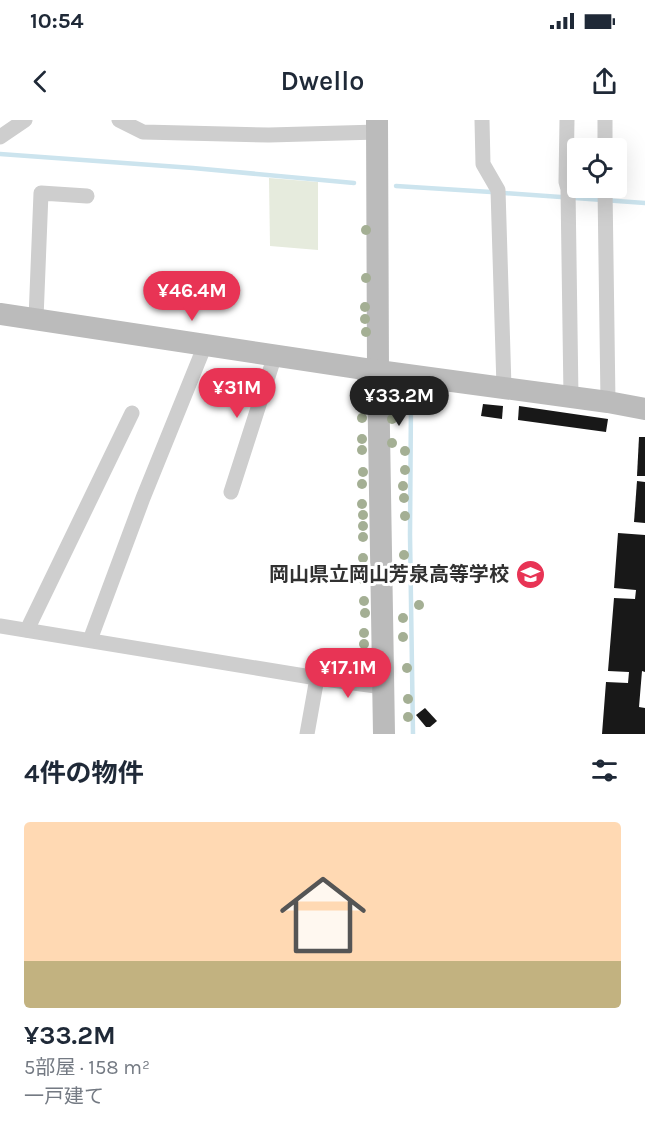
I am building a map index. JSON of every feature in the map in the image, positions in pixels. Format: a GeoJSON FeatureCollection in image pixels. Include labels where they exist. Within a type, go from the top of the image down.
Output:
{"type":"FeatureCollection","features":[{"type":"Feature","properties":{"kind":"street"},"geometry":{"type":"LineString","coordinates":[[0,137],[25,120]]}},
{"type":"Feature","properties":{"kind":"street"},"geometry":{"type":"LineString","coordinates":[[119,120],[143,132],[269,135],[378,126],[378,371],[384,734]]}},
{"type":"Feature","properties":{"kind":"street"},"geometry":{"type":"LineString","coordinates":[[482,120],[483,164],[498,190],[504,387]]}},
{"type":"Feature","properties":{"kind":"street"},"geometry":{"type":"LineString","coordinates":[[567,120],[566,182],[568,189],[571,397]]}},
{"type":"Feature","properties":{"kind":"street"},"geometry":{"type":"LineString","coordinates":[[605,120],[605,138]]}},
{"type":"Feature","properties":{"kind":"street"},"geometry":{"type":"LineString","coordinates":[[36,319],[41,193],[87,196]]}},
{"type":"Feature","properties":{"kind":"street"},"geometry":{"type":"LineString","coordinates":[[605,198],[608,402]]}},
{"type":"Feature","properties":{"kind":"street"},"geometry":{"type":"LineString","coordinates":[[0,314],[645,409]]}},
{"type":"Feature","properties":{"kind":"street"},"geometry":{"type":"LineString","coordinates":[[90,640],[143,498],[205,345]]}},
{"type":"Feature","properties":{"kind":"street"},"geometry":{"type":"LineString","coordinates":[[231,492],[275,356]]}},
{"type":"Feature","properties":{"kind":"street"},"geometry":{"type":"LineString","coordinates":[[27,630],[132,414]]}},
{"type":"Feature","properties":{"kind":"street"},"geometry":{"type":"LineString","coordinates":[[0,626],[383,687]]}},
{"type":"Feature","properties":{"kind":"street"},"geometry":{"type":"LineString","coordinates":[[307,734],[317,678]]}},
{"type":"Feature","properties":{"kind":"shaded area"},"geometry":{"type":"Polygon","coordinates":[[[269,178],[318,182],[318,250],[270,246],[269,178]]]}},
{"type":"Feature","properties":{"kind":"building"},"geometry":{"type":"Polygon","coordinates":[[[483,404],[503,406],[502,419],[481,416],[483,404]]]}},
{"type":"Feature","properties":{"kind":"building"},"geometry":{"type":"Polygon","coordinates":[[[519,406],[608,419],[606,432],[518,420],[519,406]]]}},
{"type":"Feature","properties":{"kind":"building"},"geometry":{"type":"Polygon","coordinates":[[[639,437],[645,437],[645,476],[637,476],[639,437]]]}},
{"type":"Feature","properties":{"kind":"building"},"geometry":{"type":"Polygon","coordinates":[[[637,481],[645,482],[645,523],[634,522],[637,481]]]}},
{"type":"Feature","properties":{"kind":"building"},"geometry":{"type":"Polygon","coordinates":[[[618,533],[645,535],[645,672],[642,671],[639,707],[645,708],[645,734],[602,734],[606,682],[628,683],[629,672],[608,671],[614,598],[635,599],[636,590],[614,588],[618,533]]]}},
{"type":"Feature","properties":{"kind":"building"},"geometry":{"type":"Polygon","coordinates":[[[425,708],[437,721],[430,727],[426,727],[416,715],[425,708]]]}},
{"type":"Feature","properties":{"kind":"waterway"},"geometry":{"type":"LineString","coordinates":[[0,154],[193,168],[354,183]]}},
{"type":"Feature","properties":{"kind":"waterway"},"geometry":{"type":"LineString","coordinates":[[396,186],[491,192]]}},
{"type":"Feature","properties":{"kind":"waterway"},"geometry":{"type":"LineString","coordinates":[[504,193],[645,203]]}},
{"type":"Feature","properties":{"kind":"waterway"},"geometry":{"type":"LineString","coordinates":[[411,399],[410,535],[413,734]]}},
{"type":"Feature","properties":{"kind":"place","name":"岡山県立岡山芳泉高等学校"},"geometry":{"type":"Point","coordinates":[530,574]}}]}
